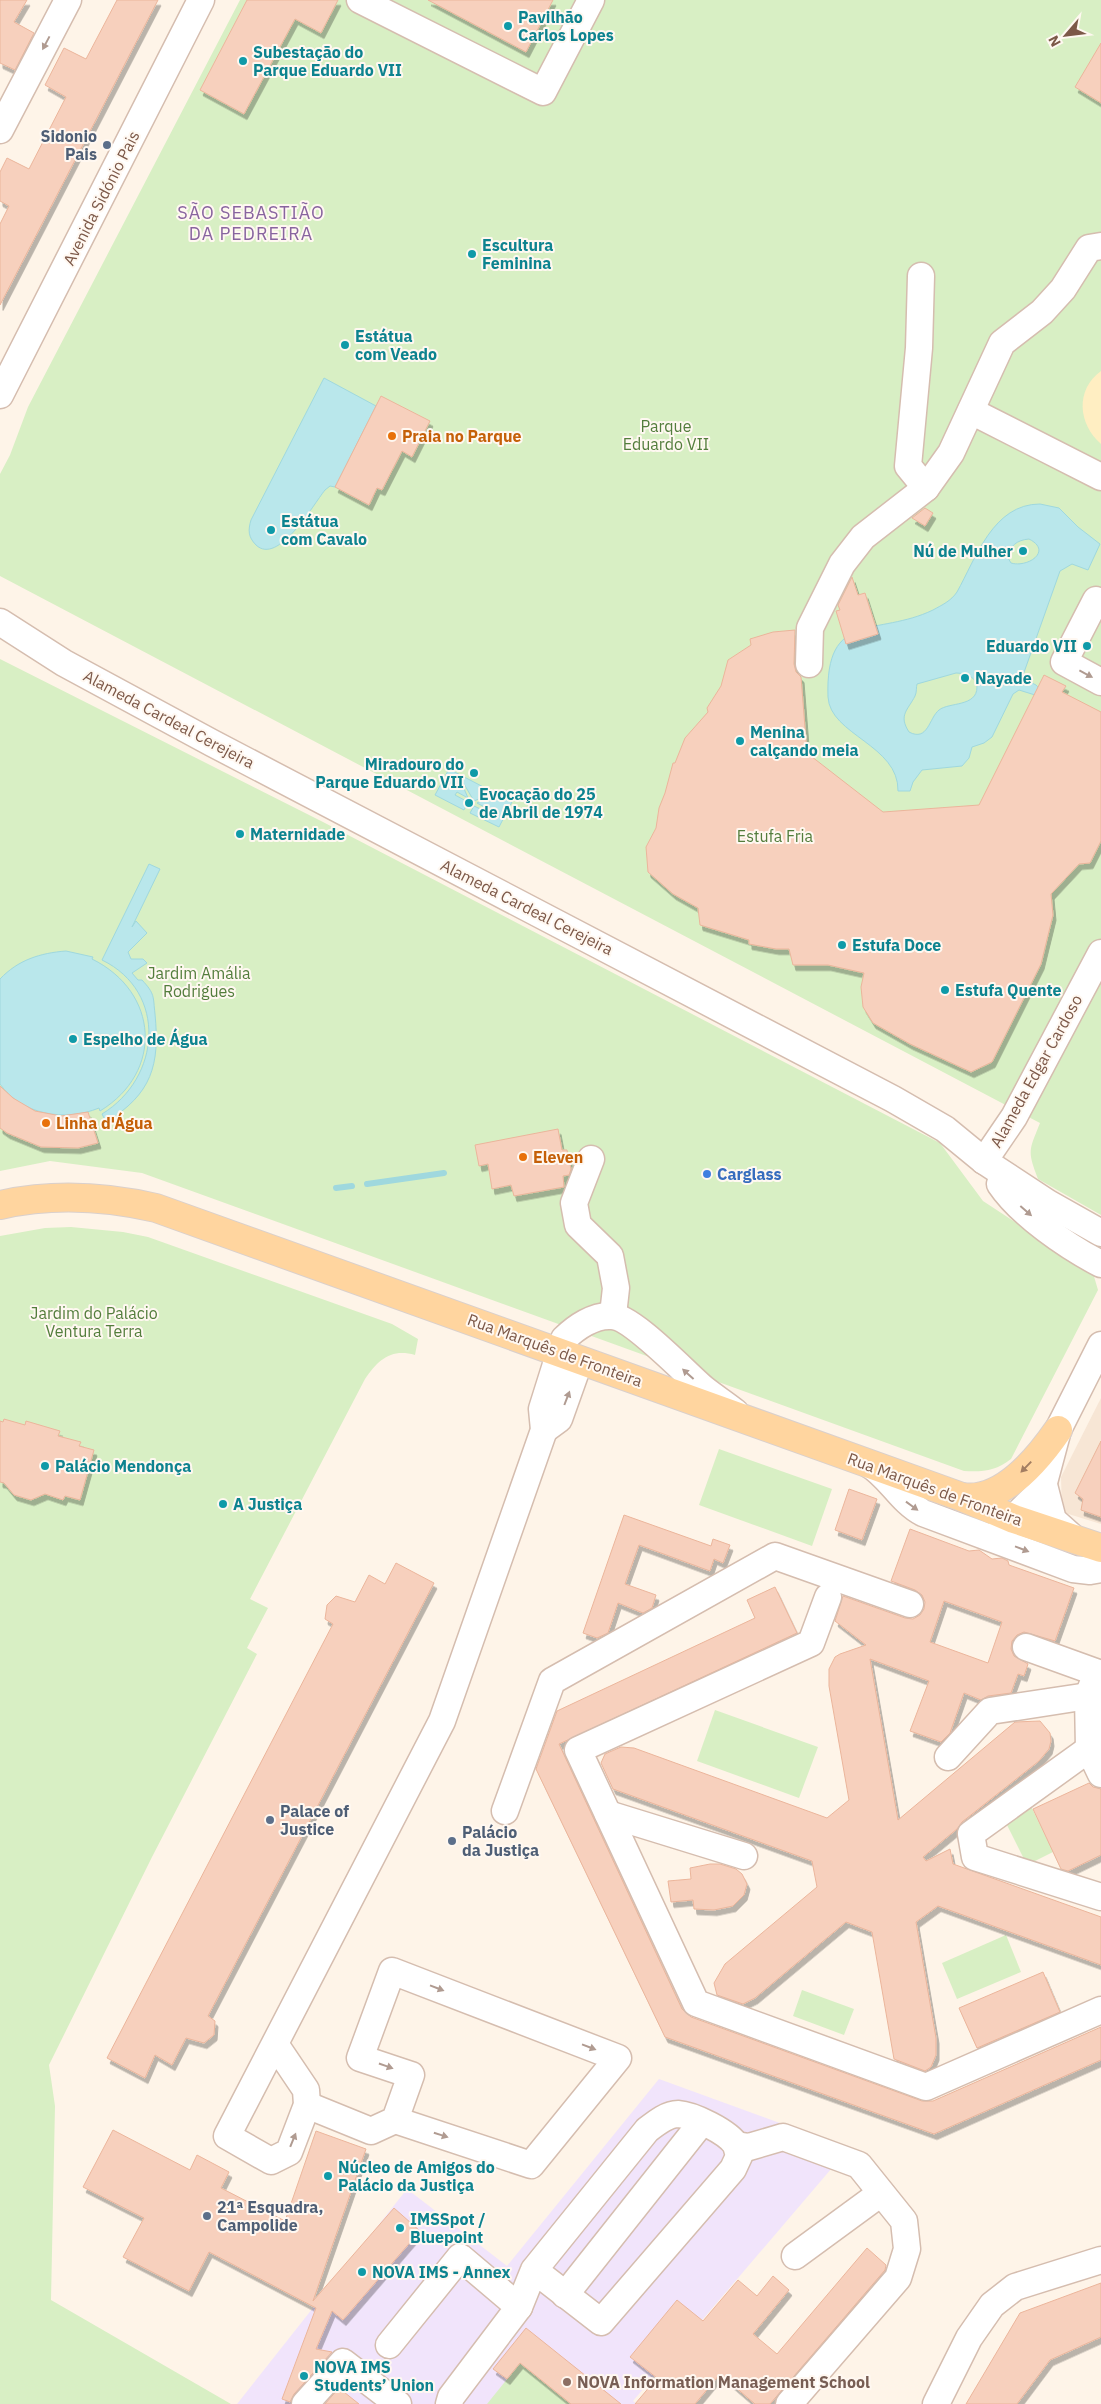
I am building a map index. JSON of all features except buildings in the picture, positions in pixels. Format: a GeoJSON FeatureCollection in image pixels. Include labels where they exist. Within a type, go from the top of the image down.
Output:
{"type":"FeatureCollection","features":[{"type":"Feature","properties":{"kind":"main road","name":"Rua Marquês de Fronteira"},"geometry":{"type":"LineString","coordinates":[[0,1205],[42,1198],[71,1196],[128,1202],[156,1208],[962,1497],[1014,1519],[1101,1548]]}},
{"type":"Feature","properties":{"kind":"main road"},"geometry":{"type":"LineString","coordinates":[[962,1497],[978,1498],[1000,1489],[1019,1474],[1058,1430]]}},
{"type":"Feature","properties":{"kind":"street"},"geometry":{"type":"LineString","coordinates":[[0,130],[68,0]]}},
{"type":"Feature","properties":{"kind":"street","name":"Avenida Sidónio Pais"},"geometry":{"type":"LineString","coordinates":[[0,395],[201,0]]}},
{"type":"Feature","properties":{"kind":"street"},"geometry":{"type":"LineString","coordinates":[[362,0],[544,92],[591,0]]}},
{"type":"Feature","properties":{"kind":"street"},"geometry":{"type":"LineString","coordinates":[[809,664],[810,628],[842,564],[863,537],[926,488],[951,453],[1002,343],[1042,312],[1063,289],[1089,248],[1101,246]]}},
{"type":"Feature","properties":{"kind":"street"},"geometry":{"type":"LineString","coordinates":[[921,276],[919,348],[908,466],[926,488]]}},
{"type":"Feature","properties":{"kind":"street"},"geometry":{"type":"LineString","coordinates":[[971,411],[1101,477]]}},
{"type":"Feature","properties":{"kind":"street"},"geometry":{"type":"LineString","coordinates":[[1099,596],[1064,662],[1101,682]]}},
{"type":"Feature","properties":{"kind":"street","name":"Alameda Cardeal Cerejeira"},"geometry":{"type":"LineString","coordinates":[[0,622],[64,663],[212,743],[893,1099],[945,1129],[984,1161]]}},
{"type":"Feature","properties":{"kind":"street","name":"Alameda Cardeal Cerejeira"},"geometry":{"type":"LineString","coordinates":[[0,642],[64,663]]}},
{"type":"Feature","properties":{"kind":"street","name":"Alameda Edgar Cardoso"},"geometry":{"type":"LineString","coordinates":[[984,1161],[1014,1117],[1101,953]]}},
{"type":"Feature","properties":{"kind":"street"},"geometry":{"type":"LineString","coordinates":[[591,1159],[574,1203],[578,1225],[610,1256],[616,1288],[613,1315]]}},
{"type":"Feature","properties":{"kind":"street"},"geometry":{"type":"LineString","coordinates":[[984,1161],[1048,1203],[1101,1233]]}},
{"type":"Feature","properties":{"kind":"street"},"geometry":{"type":"LineString","coordinates":[[984,1161],[1014,1201],[1042,1225],[1101,1264]]}},
{"type":"Feature","properties":{"kind":"street"},"geometry":{"type":"LineString","coordinates":[[275,2044],[306,2090],[307,2105],[288,2152],[271,2161],[227,2136],[442,1722],[544,1430],[542,1409],[570,1356],[564,1339],[595,1318],[613,1315],[630,1322],[705,1390],[736,1413],[756,1423]]}},
{"type":"Feature","properties":{"kind":"street"},"geometry":{"type":"LineString","coordinates":[[977,1532],[996,1533],[1039,1496],[1044,1485],[1058,1430],[1101,1345]]}},
{"type":"Feature","properties":{"kind":"street"},"geometry":{"type":"LineString","coordinates":[[864,1462],[877,1470],[916,1509],[1073,1568],[1090,1571],[1101,1569]]}},
{"type":"Feature","properties":{"kind":"street"},"geometry":{"type":"LineString","coordinates":[[1044,1485],[1053,1520],[1072,1537]]}},
{"type":"Feature","properties":{"kind":"street"},"geometry":{"type":"LineString","coordinates":[[505,1810],[552,1681],[775,1556],[910,1604]]}},
{"type":"Feature","properties":{"kind":"street"},"geometry":{"type":"LineString","coordinates":[[828,1596],[811,1643],[578,1750],[696,2003],[926,2087],[1101,2010]]}},
{"type":"Feature","properties":{"kind":"street"},"geometry":{"type":"LineString","coordinates":[[1026,1647],[1095,1681]]}},
{"type":"Feature","properties":{"kind":"street"},"geometry":{"type":"LineString","coordinates":[[1095,1681],[1089,1749],[1101,1774]]}},
{"type":"Feature","properties":{"kind":"street"},"geometry":{"type":"LineString","coordinates":[[948,1757],[990,1710],[1095,1681]]}},
{"type":"Feature","properties":{"kind":"street"},"geometry":{"type":"LineString","coordinates":[[1089,1749],[971,1834],[975,1857],[1101,1898]]}},
{"type":"Feature","properties":{"kind":"street"},"geometry":{"type":"LineString","coordinates":[[608,1814],[744,1856]]}},
{"type":"Feature","properties":{"kind":"street"},"geometry":{"type":"LineString","coordinates":[[307,2105],[371,2131],[395,2120],[530,2165],[618,2058],[392,1970],[360,2058],[411,2075],[395,2120]]}},
{"type":"Feature","properties":{"kind":"street"},"geometry":{"type":"LineString","coordinates":[[449,2404],[451,2397],[519,2307],[534,2270],[647,2130],[659,2120],[678,2114],[702,2122],[724,2133],[736,2145],[739,2156],[733,2169],[601,2322],[534,2270]]}},
{"type":"Feature","properties":{"kind":"street"},"geometry":{"type":"LineString","coordinates":[[565,2294],[702,2122]]}},
{"type":"Feature","properties":{"kind":"street"},"geometry":{"type":"LineString","coordinates":[[736,2145],[748,2147],[783,2137],[859,2165],[904,2221],[906,2249],[898,2278],[789,2404]]}},
{"type":"Feature","properties":{"kind":"street"},"geometry":{"type":"LineString","coordinates":[[795,2256],[881,2192]]}},
{"type":"Feature","properties":{"kind":"street"},"geometry":{"type":"LineString","coordinates":[[390,2345],[460,2257],[519,2307]]}},
{"type":"Feature","properties":{"kind":"street"},"geometry":{"type":"LineString","coordinates":[[936,2404],[969,2338],[992,2305],[1015,2287],[1101,2260]]}},
{"type":"Feature","properties":{"kind":"street"},"geometry":{"type":"LineString","coordinates":[[305,2404],[343,2362],[398,2404]]}},
{"type":"Feature","properties":{"kind":"shaded area"},"geometry":{"type":"Polygon","coordinates":[[[1101,1398],[1101,1524],[1062,1512],[1061,1477],[1101,1398]]]}},
{"type":"Feature","properties":{"kind":"shaded area"},"geometry":{"type":"Polygon","coordinates":[[[659,2079],[849,2148],[633,2401],[637,2404],[237,2404],[407,2189],[507,2266],[659,2079]]]}},
{"type":"Feature","properties":{"kind":"green space","name":"Parque Eduardo VII"},"geometry":{"type":"Polygon","coordinates":[[[240,0],[1101,0],[1101,1215],[1038,1179],[1032,1162],[1031,1151],[1040,1123],[0,576],[0,474],[10,455],[28,407],[240,0]]]}},
{"type":"Feature","properties":{"kind":"green space","name":"Jardim Amália Rodrigues"},"geometry":{"type":"Polygon","coordinates":[[[0,659],[323,822],[940,1143],[983,1201],[1093,1273],[1098,1290],[1011,1459],[989,1470],[964,1471],[142,1173],[50,1161],[0,1171],[0,659]]]}},
{"type":"Feature","properties":{"kind":"green space","name":"Jardim do Palácio Ventura Terra"},"geometry":{"type":"Polygon","coordinates":[[[71,1227],[123,1232],[148,1237],[392,1324],[418,1339],[415,1355],[399,1353],[386,1357],[375,1366],[365,1379],[250,1599],[268,1608],[247,1648],[257,1654],[152,1857],[49,2065],[55,2106],[51,2300],[231,2404],[0,2404],[0,1236],[45,1228],[71,1227]]]}},
{"type":"Feature","properties":{"kind":"green space"},"geometry":{"type":"Polygon","coordinates":[[[719,1449],[832,1489],[812,1546],[699,1505],[719,1449]]]}},
{"type":"Feature","properties":{"kind":"green space"},"geometry":{"type":"Polygon","coordinates":[[[715,1710],[818,1747],[799,1798],[697,1761],[715,1710]]]}},
{"type":"Feature","properties":{"kind":"green space"},"geometry":{"type":"Polygon","coordinates":[[[1031,1806],[1053,1852],[1027,1865],[1004,1819],[1031,1806]]]}},
{"type":"Feature","properties":{"kind":"green space"},"geometry":{"type":"Polygon","coordinates":[[[1006,1935],[1021,1972],[957,1999],[942,1963],[1006,1935]]]}},
{"type":"Feature","properties":{"kind":"green space"},"geometry":{"type":"Polygon","coordinates":[[[802,1990],[854,2009],[844,2035],[793,2016],[802,1990]]]}},
{"type":"Feature","properties":{"kind":"green space"},"geometry":{"type":"Polygon","coordinates":[[[520,2363],[571,2404],[487,2404],[520,2363]]]}},
{"type":"Feature","properties":{"kind":"sand"},"geometry":{"type":"Polygon","coordinates":[[[1101,371],[1101,444],[1088,427],[1083,407],[1087,388],[1101,371]]]}},
{"type":"Feature","properties":{"kind":"water"},"geometry":{"type":"Polygon","coordinates":[[[324,378],[376,406],[335,487],[330,486],[325,490],[304,520],[284,541],[274,547],[265,549],[256,545],[251,539],[249,530],[251,520],[324,378]]]}},
{"type":"Feature","properties":{"kind":"water"},"geometry":{"type":"Polygon","coordinates":[[[1040,504],[1059,508],[1078,527],[1100,544],[1088,570],[1072,564],[1060,571],[1022,678],[1038,687],[1035,695],[1019,690],[1013,694],[992,737],[984,743],[972,747],[969,758],[962,766],[922,770],[913,782],[910,791],[898,791],[895,775],[888,762],[840,721],[832,710],[828,697],[829,669],[835,650],[845,638],[858,631],[912,618],[933,610],[949,600],[957,592],[988,535],[1010,513],[1024,506],[1040,504]],[[1029,539],[1017,542],[1012,547],[1008,558],[1011,563],[1018,564],[1030,561],[1038,553],[1039,549],[1036,544],[1029,539]],[[956,673],[917,684],[916,694],[904,717],[909,732],[920,734],[924,732],[939,710],[968,701],[976,693],[977,685],[973,679],[968,675],[956,673]]]}},
{"type":"Feature","properties":{"kind":"water"},"geometry":{"type":"Polygon","coordinates":[[[449,769],[512,802],[499,827],[470,813],[474,806],[487,812],[488,809],[477,803],[489,797],[488,795],[474,801],[464,784],[462,784],[468,798],[457,792],[455,795],[468,802],[464,810],[435,795],[449,769]]]}},
{"type":"Feature","properties":{"kind":"water"},"geometry":{"type":"Polygon","coordinates":[[[149,864],[160,869],[132,927],[136,921],[147,933],[128,952],[131,959],[143,959],[147,963],[132,973],[138,980],[142,980],[153,996],[156,1032],[154,1063],[150,1077],[143,1089],[122,1111],[106,1122],[102,1114],[122,1098],[136,1079],[145,1058],[149,1036],[147,1013],[138,992],[123,974],[102,960],[149,864]]]}},
{"type":"Feature","properties":{"kind":"water","name":"Espelho de Água"},"geometry":{"type":"Polygon","coordinates":[[[66,951],[93,957],[92,959],[114,973],[131,991],[141,1011],[145,1033],[143,1054],[135,1075],[121,1095],[100,1111],[99,1108],[72,1115],[59,1115],[32,1109],[20,1103],[9,1095],[0,1084],[0,979],[22,962],[38,956],[66,951]]]}},
{"type":"Feature","properties":{"kind":"waterway"},"geometry":{"type":"LineString","coordinates":[[367,1184],[444,1173]]}},
{"type":"Feature","properties":{"kind":"waterway"},"geometry":{"type":"LineString","coordinates":[[336,1188],[352,1186]]}},
{"type":"Feature","properties":{"kind":"place","name":"Pavilhão Carlos Lopes"},"geometry":{"type":"Point","coordinates":[508,26]}},
{"type":"Feature","properties":{"kind":"place","name":"Subestação do Parque Eduardo VII"},"geometry":{"type":"Point","coordinates":[243,61]}},
{"type":"Feature","properties":{"kind":"place","name":"Sidonio Pais"},"geometry":{"type":"Point","coordinates":[107,145]}},
{"type":"Feature","properties":{"kind":"place","name":"Escultura Feminina"},"geometry":{"type":"Point","coordinates":[472,254]}},
{"type":"Feature","properties":{"kind":"place","name":"Estátua com Veado"},"geometry":{"type":"Point","coordinates":[345,345]}},
{"type":"Feature","properties":{"kind":"place","name":"Praia no Parque"},"geometry":{"type":"Point","coordinates":[392,436]}},
{"type":"Feature","properties":{"kind":"place","name":"Estátua com Cavalo"},"geometry":{"type":"Point","coordinates":[271,530]}},
{"type":"Feature","properties":{"kind":"place","name":"Nú de Mulher"},"geometry":{"type":"Point","coordinates":[1023,551]}},
{"type":"Feature","properties":{"kind":"place","name":"Eduardo VII"},"geometry":{"type":"Point","coordinates":[1087,646]}},
{"type":"Feature","properties":{"kind":"place","name":"Nayade"},"geometry":{"type":"Point","coordinates":[965,678]}},
{"type":"Feature","properties":{"kind":"place","name":"Menina calçando meia"},"geometry":{"type":"Point","coordinates":[740,741]}},
{"type":"Feature","properties":{"kind":"place","name":"Miradouro do Parque Eduardo VII"},"geometry":{"type":"Point","coordinates":[474,773]}},
{"type":"Feature","properties":{"kind":"place","name":"Evocação do 25 de Abril de 1974"},"geometry":{"type":"Point","coordinates":[469,803]}},
{"type":"Feature","properties":{"kind":"place","name":"Maternidade"},"geometry":{"type":"Point","coordinates":[240,834]}},
{"type":"Feature","properties":{"kind":"place","name":"Estufa Doce"},"geometry":{"type":"Point","coordinates":[842,945]}},
{"type":"Feature","properties":{"kind":"place","name":"Estufa Quente"},"geometry":{"type":"Point","coordinates":[945,990]}},
{"type":"Feature","properties":{"kind":"place","name":"Espelho de Água"},"geometry":{"type":"Point","coordinates":[73,1039]}},
{"type":"Feature","properties":{"kind":"place","name":"Linha d'Água"},"geometry":{"type":"Point","coordinates":[46,1123]}},
{"type":"Feature","properties":{"kind":"place","name":"Eleven"},"geometry":{"type":"Point","coordinates":[523,1157]}},
{"type":"Feature","properties":{"kind":"place","name":"Carglass"},"geometry":{"type":"Point","coordinates":[707,1174]}},
{"type":"Feature","properties":{"kind":"place","name":"Palácio Mendonça"},"geometry":{"type":"Point","coordinates":[45,1466]}},
{"type":"Feature","properties":{"kind":"place","name":"A Justiça"},"geometry":{"type":"Point","coordinates":[223,1504]}},
{"type":"Feature","properties":{"kind":"place","name":"Palace of Justice"},"geometry":{"type":"Point","coordinates":[270,1820]}},
{"type":"Feature","properties":{"kind":"place","name":"Palácio da Justiça"},"geometry":{"type":"Point","coordinates":[452,1841]}},
{"type":"Feature","properties":{"kind":"place","name":"Núcleo de Amigos do Palácio da Justiça"},"geometry":{"type":"Point","coordinates":[328,2176]}},
{"type":"Feature","properties":{"kind":"place","name":"21ª Esquadra, Campolide"},"geometry":{"type":"Point","coordinates":[207,2216]}},
{"type":"Feature","properties":{"kind":"place","name":"IMSSpot / Bluepoint"},"geometry":{"type":"Point","coordinates":[400,2228]}},
{"type":"Feature","properties":{"kind":"place","name":"NOVA IMS - Annex"},"geometry":{"type":"Point","coordinates":[362,2272]}},
{"type":"Feature","properties":{"kind":"place","name":"NOVA IMS Students’ Union"},"geometry":{"type":"Point","coordinates":[304,2376]}},
{"type":"Feature","properties":{"kind":"place","name":"NOVA Information Management School"},"geometry":{"type":"Point","coordinates":[567,2382]}},
{"type":"Feature","properties":{"kind":"district","name":"SÃO SEBASTIÃO DA PEDREIRA"},"geometry":{"type":"Point","coordinates":[251,222]}},
{"type":"Feature","properties":{"kind":"park label","name":"Estufa Fria"},"geometry":{"type":"Point","coordinates":[775,836]}}]}
